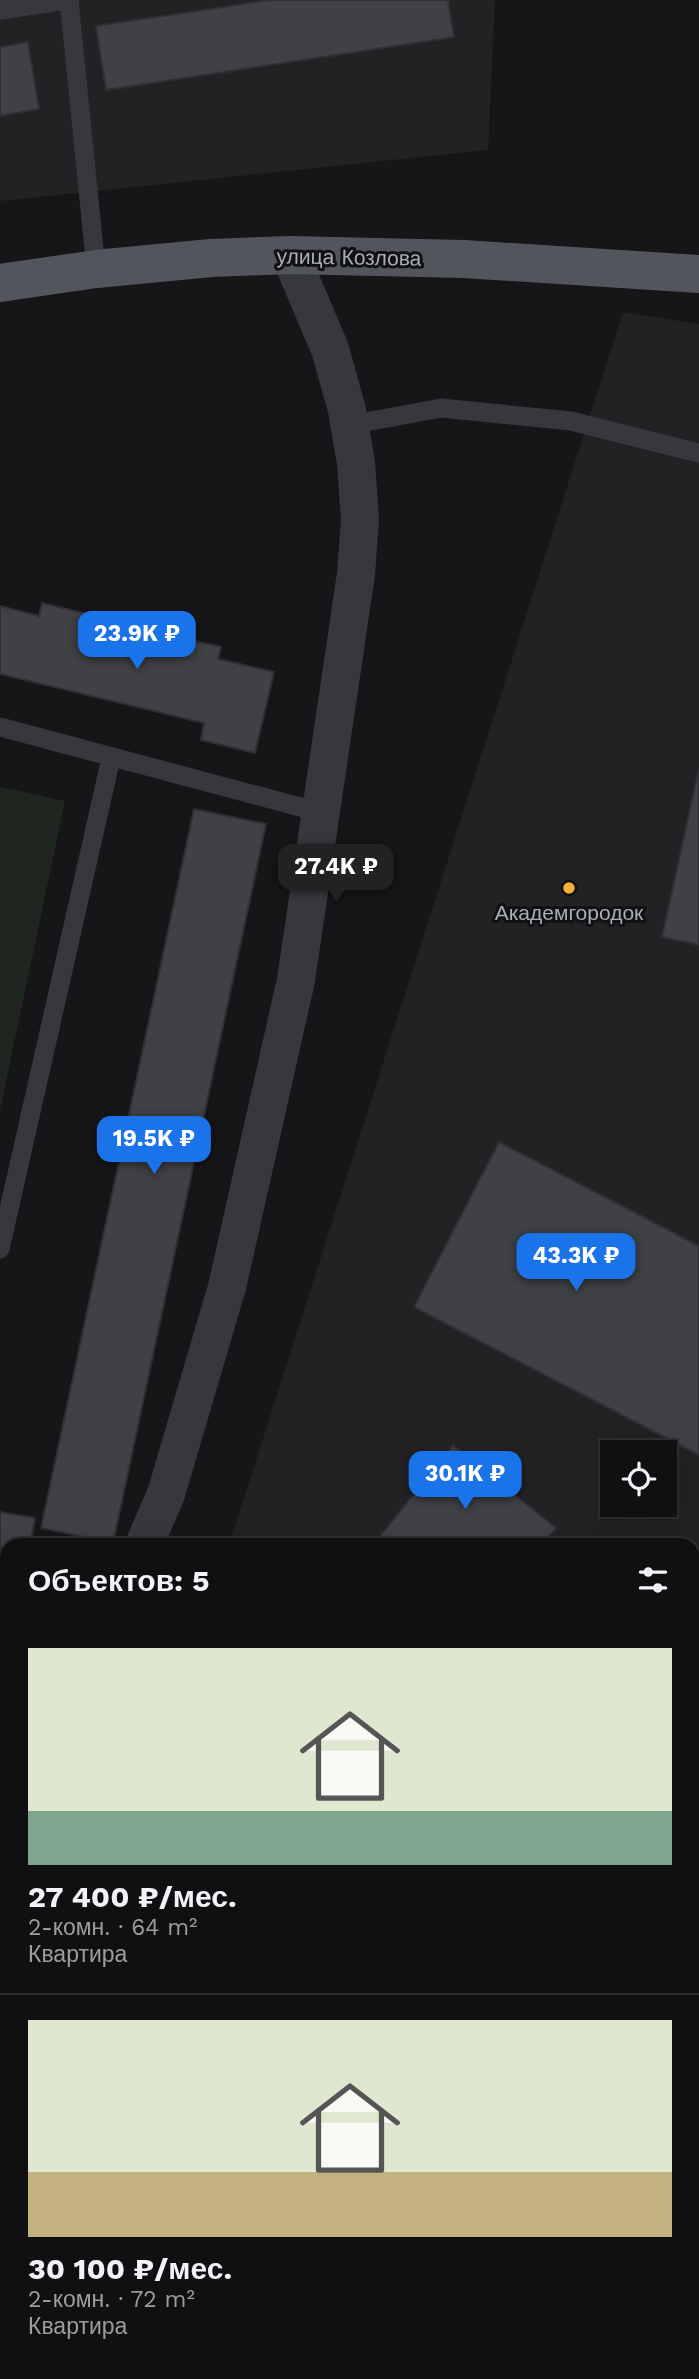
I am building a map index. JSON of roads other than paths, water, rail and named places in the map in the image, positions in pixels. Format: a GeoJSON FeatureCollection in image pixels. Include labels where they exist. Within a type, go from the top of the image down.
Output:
{"type":"FeatureCollection","features":[{"type":"Feature","properties":{"kind":"main road","name":"улица Козлова"},"geometry":{"type":"LineString","coordinates":[[0,284],[96,269],[211,258],[290,255],[464,259],[699,274]]}},
{"type":"Feature","properties":{"kind":"street"},"geometry":{"type":"LineString","coordinates":[[147,1538],[166,1494],[228,1287],[296,980],[356,574],[360,520],[356,463],[349,425],[330,349],[290,255]]}},
{"type":"Feature","properties":{"kind":"lane"},"geometry":{"type":"LineString","coordinates":[[0,10],[68,0],[96,269]]}},
{"type":"Feature","properties":{"kind":"lane"},"geometry":{"type":"LineString","coordinates":[[349,425],[441,408],[571,421],[699,453]]}},
{"type":"Feature","properties":{"kind":"lane"},"geometry":{"type":"LineString","coordinates":[[0,727],[319,812]]}},
{"type":"Feature","properties":{"kind":"lane"},"geometry":{"type":"LineString","coordinates":[[0,1249],[111,758]]}},
{"type":"Feature","properties":{"kind":"place","name":"Академгородок"},"geometry":{"type":"Point","coordinates":[569,888]}}]}
